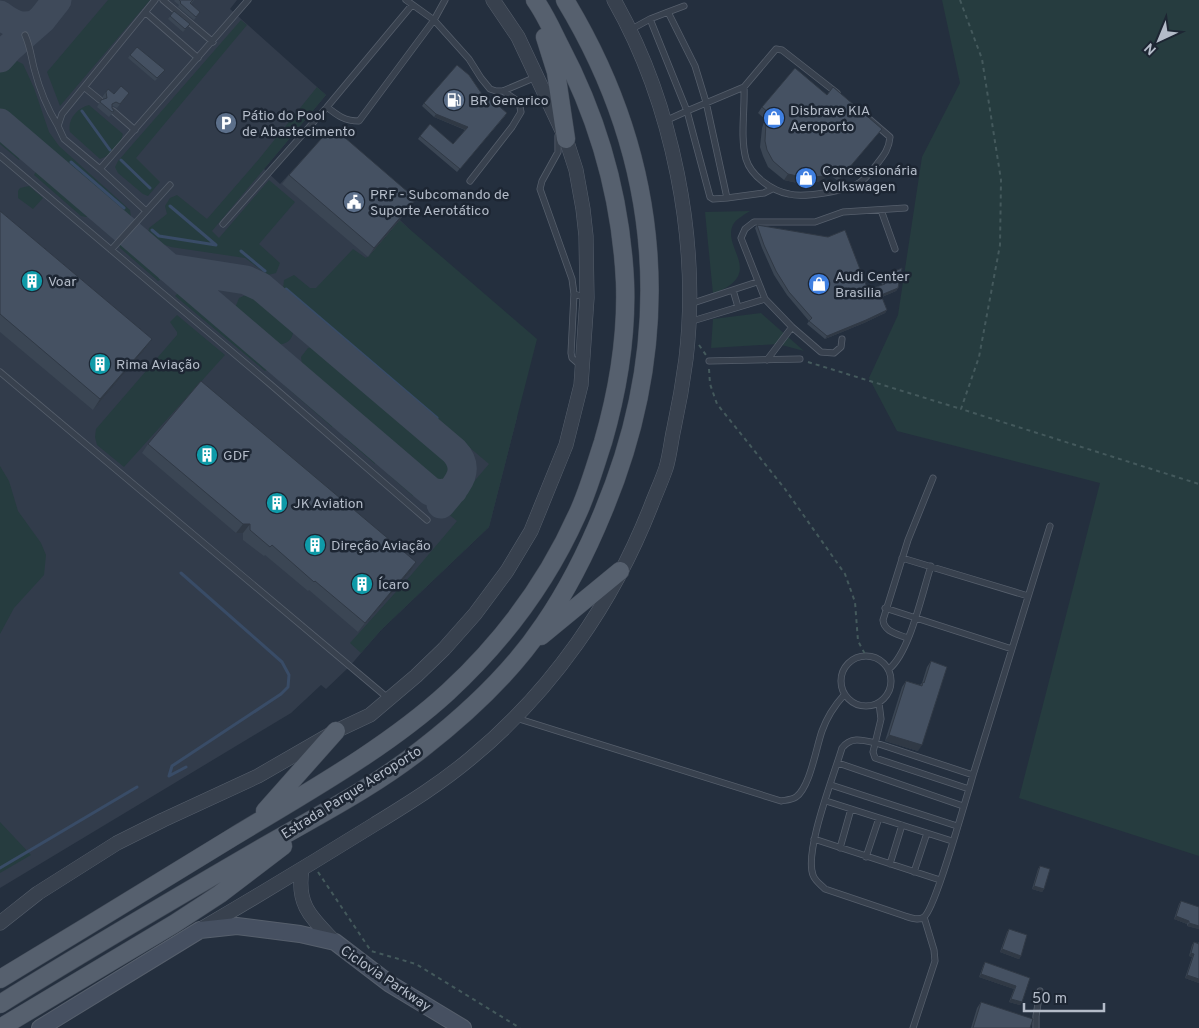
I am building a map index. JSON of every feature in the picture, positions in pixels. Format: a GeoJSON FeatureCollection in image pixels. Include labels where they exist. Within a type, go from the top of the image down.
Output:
{"type":"FeatureCollection","features":[{"type":"Feature","properties":{"kind":"main road"},"geometry":{"type":"LineString","coordinates":[[528,0],[553,57],[566,139]]}},
{"type":"Feature","properties":{"kind":"main road","name":"Estrada Parque Aeroporto"},"geometry":{"type":"LineString","coordinates":[[0,979],[318,785],[407,726],[447,693],[480,660],[506,630],[534,592],[557,555],[578,513],[607,427],[622,351],[625,302],[624,254],[608,170],[594,124],[579,83],[535,0]]}},
{"type":"Feature","properties":{"kind":"main road","name":"Estrada Parque Aeroporto"},"geometry":{"type":"LineString","coordinates":[[0,1004],[180,895],[334,806],[421,750],[463,715],[494,685],[544,625],[567,588],[592,540],[620,473],[634,424],[645,368],[650,306],[650,256],[636,168],[626,132],[604,72],[582,27],[565,0]]}},
{"type":"Feature","properties":{"kind":"main road"},"geometry":{"type":"LineString","coordinates":[[527,647],[620,572]]}},
{"type":"Feature","properties":{"kind":"main road"},"geometry":{"type":"LineString","coordinates":[[252,826],[336,731]]}},
{"type":"Feature","properties":{"kind":"main road"},"geometry":{"type":"LineString","coordinates":[[0,1028],[174,924],[220,894],[334,806]]}},
{"type":"Feature","properties":{"kind":"main road","name":"Ciclovia Parkway"},"geometry":{"type":"LineString","coordinates":[[200,930],[237,926],[300,934],[335,942],[390,984],[463,1028]]}},
{"type":"Feature","properties":{"kind":"main road"},"geometry":{"type":"LineString","coordinates":[[40,1028],[200,930]]}},
{"type":"Feature","properties":{"kind":"street"},"geometry":{"type":"LineString","coordinates":[[0,923],[38,893],[117,843],[258,776],[336,731],[370,714],[390,700],[444,649],[475,614],[507,571],[531,531],[566,445],[581,385],[587,298],[586,236],[576,170],[566,139],[518,37],[493,0]]}},
{"type":"Feature","properties":{"kind":"street"},"geometry":{"type":"LineString","coordinates":[[200,930],[410,803],[472,757],[515,718],[547,683],[572,650],[595,618],[640,535],[666,468],[678,410],[686,359],[688,328],[688,241],[665,121],[647,67],[618,1]]}},
{"type":"Feature","properties":{"kind":"street","name":"Ciclovia Parkway"},"geometry":{"type":"LineString","coordinates":[[307,866],[300,889],[303,904],[308,914],[335,942]]}},
{"type":"Feature","properties":{"kind":"lane"},"geometry":{"type":"LineString","coordinates":[[58,126],[62,114],[155,0]]}},
{"type":"Feature","properties":{"kind":"lane"},"geometry":{"type":"LineString","coordinates":[[163,0],[213,42]]}},
{"type":"Feature","properties":{"kind":"lane"},"geometry":{"type":"LineString","coordinates":[[100,169],[248,0]]}},
{"type":"Feature","properties":{"kind":"lane"},"geometry":{"type":"LineString","coordinates":[[406,0],[434,20],[469,59],[490,89],[496,91],[503,90],[538,76]]}},
{"type":"Feature","properties":{"kind":"lane"},"geometry":{"type":"LineString","coordinates":[[327,107],[341,118],[359,121],[434,20],[446,0]]}},
{"type":"Feature","properties":{"kind":"lane"},"geometry":{"type":"LineString","coordinates":[[223,224],[327,107],[412,5]]}},
{"type":"Feature","properties":{"kind":"lane"},"geometry":{"type":"LineString","coordinates":[[630,30],[684,6]]}},
{"type":"Feature","properties":{"kind":"lane"},"geometry":{"type":"LineString","coordinates":[[145,12],[198,58]]}},
{"type":"Feature","properties":{"kind":"lane"},"geometry":{"type":"LineString","coordinates":[[668,12],[695,66],[706,102],[727,198]]}},
{"type":"Feature","properties":{"kind":"lane"},"geometry":{"type":"LineString","coordinates":[[650,20],[687,111],[710,197],[713,199],[727,198],[764,193],[772,189]]}},
{"type":"Feature","properties":{"kind":"lane"},"geometry":{"type":"LineString","coordinates":[[25,34],[41,90],[50,113],[64,139],[146,210]]}},
{"type":"Feature","properties":{"kind":"lane"},"geometry":{"type":"LineString","coordinates":[[665,121],[744,87],[774,50],[778,49],[782,50],[844,99]]}},
{"type":"Feature","properties":{"kind":"lane"},"geometry":{"type":"LineString","coordinates":[[84,87],[100,100]]}},
{"type":"Feature","properties":{"kind":"lane"},"geometry":{"type":"LineString","coordinates":[[744,87],[746,160],[755,174],[772,189],[790,195],[835,192],[860,183],[886,152],[890,146],[890,137],[860,111]]}},
{"type":"Feature","properties":{"kind":"lane"},"geometry":{"type":"LineString","coordinates":[[470,181],[512,127],[521,112],[519,102],[503,90]]}},
{"type":"Feature","properties":{"kind":"lane"},"geometry":{"type":"LineString","coordinates":[[113,111],[135,130]]}},
{"type":"Feature","properties":{"kind":"lane"},"geometry":{"type":"LineString","coordinates":[[558,121],[558,152],[542,181],[540,189],[572,279],[574,294],[571,353],[576,362],[583,367]]}},
{"type":"Feature","properties":{"kind":"lane"},"geometry":{"type":"LineString","coordinates":[[0,156],[270,384],[427,520]]}},
{"type":"Feature","properties":{"kind":"lane"},"geometry":{"type":"LineString","coordinates":[[111,250],[170,185]]}},
{"type":"Feature","properties":{"kind":"lane"},"geometry":{"type":"LineString","coordinates":[[842,339],[841,347],[834,353],[821,352],[792,327],[765,299],[741,238],[745,229],[754,222],[815,222],[843,212],[905,208]]}},
{"type":"Feature","properties":{"kind":"lane"},"geometry":{"type":"LineString","coordinates":[[881,210],[895,249]]}},
{"type":"Feature","properties":{"kind":"lane"},"geometry":{"type":"LineString","coordinates":[[689,305],[757,282]]}},
{"type":"Feature","properties":{"kind":"lane"},"geometry":{"type":"LineString","coordinates":[[732,290],[738,307]]}},
{"type":"Feature","properties":{"kind":"lane"},"geometry":{"type":"LineString","coordinates":[[574,294],[587,298]]}},
{"type":"Feature","properties":{"kind":"lane"},"geometry":{"type":"LineString","coordinates":[[688,328],[738,307],[765,299]]}},
{"type":"Feature","properties":{"kind":"lane"},"geometry":{"type":"LineString","coordinates":[[767,360],[792,327]]}},
{"type":"Feature","properties":{"kind":"lane"},"geometry":{"type":"LineString","coordinates":[[709,361],[800,359]]}},
{"type":"Feature","properties":{"kind":"lane"},"geometry":{"type":"LineString","coordinates":[[0,372],[390,700]]}},
{"type":"Feature","properties":{"kind":"lane"},"geometry":{"type":"LineString","coordinates":[[907,638],[890,631],[884,625],[883,620],[908,540],[933,478]]}},
{"type":"Feature","properties":{"kind":"lane"},"geometry":{"type":"LineString","coordinates":[[973,775],[876,743],[859,740],[848,742],[842,748],[814,839],[811,859],[812,873],[816,881],[825,889],[905,916],[919,919],[924,917],[930,909],[973,775],[1050,526]]}},
{"type":"Feature","properties":{"kind":"lane"},"geometry":{"type":"LineString","coordinates":[[902,558],[1028,596]]}},
{"type":"Feature","properties":{"kind":"lane"},"geometry":{"type":"LineString","coordinates":[[888,669],[898,659],[907,638],[931,566]]}},
{"type":"Feature","properties":{"kind":"lane"},"geometry":{"type":"LineString","coordinates":[[886,608],[914,619],[1012,649]]}},
{"type":"Feature","properties":{"kind":"lane"},"geometry":{"type":"LineString","coordinates":[[857,657],[875,657],[883,662],[888,669],[891,684],[885,698],[879,703],[864,707],[850,701],[844,695],[841,677],[849,662],[857,657]]}},
{"type":"Feature","properties":{"kind":"lane"},"geometry":{"type":"LineString","coordinates":[[515,718],[781,801],[796,797],[801,792],[822,731],[830,713],[844,695]]}},
{"type":"Feature","properties":{"kind":"lane"},"geometry":{"type":"LineString","coordinates":[[879,703],[881,719],[873,754],[875,758],[968,789]]}},
{"type":"Feature","properties":{"kind":"lane"},"geometry":{"type":"LineString","coordinates":[[838,762],[963,806]]}},
{"type":"Feature","properties":{"kind":"lane"},"geometry":{"type":"LineString","coordinates":[[831,785],[957,826]]}},
{"type":"Feature","properties":{"kind":"lane"},"geometry":{"type":"LineString","coordinates":[[826,801],[952,841]]}},
{"type":"Feature","properties":{"kind":"lane"},"geometry":{"type":"LineString","coordinates":[[840,848],[852,809]]}},
{"type":"Feature","properties":{"kind":"lane"},"geometry":{"type":"LineString","coordinates":[[866,857],[879,818]]}},
{"type":"Feature","properties":{"kind":"lane"},"geometry":{"type":"LineString","coordinates":[[890,864],[902,825]]}},
{"type":"Feature","properties":{"kind":"lane"},"geometry":{"type":"LineString","coordinates":[[914,872],[927,833]]}},
{"type":"Feature","properties":{"kind":"lane"},"geometry":{"type":"LineString","coordinates":[[814,839],[940,880]]}},
{"type":"Feature","properties":{"kind":"lane"},"geometry":{"type":"LineString","coordinates":[[913,1028],[935,960],[934,950],[924,917]]}},
{"type":"Feature","properties":{"kind":"lane"},"geometry":{"type":"LineString","coordinates":[[1036,1028],[1040,991]]}},
{"type":"Feature","properties":{"kind":"path"},"geometry":{"type":"LineString","coordinates":[[960,0],[982,59],[1001,180],[1000,245],[979,357],[961,409]]}},
{"type":"Feature","properties":{"kind":"path"},"geometry":{"type":"LineString","coordinates":[[688,328],[704,350],[709,361],[710,384],[717,404],[785,489],[846,574],[855,602],[858,641],[866,656]]}},
{"type":"Feature","properties":{"kind":"path"},"geometry":{"type":"LineString","coordinates":[[800,359],[1199,484]]}},
{"type":"Feature","properties":{"kind":"path","name":"Ciclovia Parkway"},"geometry":{"type":"LineString","coordinates":[[307,866],[371,951],[416,964],[520,1028]]}},
{"type":"Feature","properties":{"kind":"shaded area"},"geometry":{"type":"Polygon","coordinates":[[[0,0],[237,0],[230,9],[326,95],[264,169],[280,184],[310,151],[400,220],[418,238],[517,417],[489,527],[381,630],[349,667],[326,689],[321,685],[291,713],[0,888],[0,0]]]}},
{"type":"Feature","properties":{"kind":"green space"},"geometry":{"type":"Polygon","coordinates":[[[108,0],[150,0],[60,106],[47,72],[108,0]]]}},
{"type":"Feature","properties":{"kind":"green space"},"geometry":{"type":"Polygon","coordinates":[[[942,0],[1199,0],[1199,856],[1019,798],[1100,483],[897,431],[869,378],[898,315],[922,157],[960,83],[942,0]]]}},
{"type":"Feature","properties":{"kind":"green space"},"geometry":{"type":"Polygon","coordinates":[[[241,20],[247,25],[136,158],[160,182],[148,196],[143,194],[118,173],[115,167],[118,161],[241,20]]]}},
{"type":"Feature","properties":{"kind":"green space"},"geometry":{"type":"Polygon","coordinates":[[[12,61],[23,64],[34,88],[49,132],[59,146],[130,210],[131,217],[128,220],[0,112],[0,71],[12,61]]]}},
{"type":"Feature","properties":{"kind":"green space"},"geometry":{"type":"Polygon","coordinates":[[[317,87],[326,95],[212,231],[219,238],[269,180],[295,202],[259,244],[280,263],[276,273],[268,275],[245,258],[171,247],[156,242],[148,235],[149,228],[167,214],[165,206],[170,198],[177,195],[207,219],[259,159],[317,87]]]}},
{"type":"Feature","properties":{"kind":"green space"},"geometry":{"type":"Polygon","coordinates":[[[89,105],[123,134],[115,150],[100,159],[70,132],[69,128],[74,115],[89,105]]]}},
{"type":"Feature","properties":{"kind":"green space"},"geometry":{"type":"Polygon","coordinates":[[[0,135],[16,147],[21,154],[19,160],[0,144],[0,135]]]}},
{"type":"Feature","properties":{"kind":"green space"},"geometry":{"type":"Polygon","coordinates":[[[39,170],[88,210],[91,213],[90,216],[81,216],[34,175],[39,170]]]}},
{"type":"Feature","properties":{"kind":"green space"},"geometry":{"type":"Polygon","coordinates":[[[29,186],[43,198],[33,209],[18,198],[20,188],[29,186]]]}},
{"type":"Feature","properties":{"kind":"green space"},"geometry":{"type":"Polygon","coordinates":[[[750,211],[735,221],[731,232],[740,269],[737,277],[729,286],[713,294],[705,212],[750,211]]]}},
{"type":"Feature","properties":{"kind":"green space"},"geometry":{"type":"Polygon","coordinates":[[[399,220],[537,339],[489,527],[381,630],[361,653],[350,643],[457,521],[447,513],[489,464],[283,289],[284,280],[294,275],[310,288],[316,288],[353,249],[366,258],[399,220]]]}},
{"type":"Feature","properties":{"kind":"green space"},"geometry":{"type":"Polygon","coordinates":[[[119,243],[138,251],[156,269],[160,280],[158,281],[120,248],[119,243]]]}},
{"type":"Feature","properties":{"kind":"green space"},"geometry":{"type":"Polygon","coordinates":[[[178,293],[188,295],[263,357],[270,364],[269,369],[265,371],[175,296],[178,293]]]}},
{"type":"Feature","properties":{"kind":"green space"},"geometry":{"type":"Polygon","coordinates":[[[250,293],[258,294],[265,298],[287,319],[293,331],[293,335],[288,342],[276,344],[268,342],[240,317],[235,308],[239,298],[250,293]]]}},
{"type":"Feature","properties":{"kind":"green space"},"geometry":{"type":"Polygon","coordinates":[[[761,313],[804,351],[778,344],[711,348],[713,319],[761,313]]]}},
{"type":"Feature","properties":{"kind":"green space"},"geometry":{"type":"Polygon","coordinates":[[[177,315],[225,355],[124,467],[97,445],[96,429],[177,335],[170,322],[177,315]]]}},
{"type":"Feature","properties":{"kind":"green space"},"geometry":{"type":"Polygon","coordinates":[[[320,347],[335,355],[449,457],[450,470],[447,475],[442,480],[435,480],[427,476],[314,380],[303,367],[301,357],[308,348],[320,347]]]}},
{"type":"Feature","properties":{"kind":"green space"},"geometry":{"type":"Polygon","coordinates":[[[289,381],[306,391],[320,403],[333,420],[332,427],[284,385],[289,381]]]}},
{"type":"Feature","properties":{"kind":"green space"},"geometry":{"type":"Polygon","coordinates":[[[345,438],[362,441],[367,444],[373,452],[375,464],[345,438]]]}},
{"type":"Feature","properties":{"kind":"green space"},"geometry":{"type":"Polygon","coordinates":[[[0,466],[9,481],[18,511],[41,543],[46,555],[44,575],[14,608],[0,634],[0,466]]]}},
{"type":"Feature","properties":{"kind":"green space"},"geometry":{"type":"Polygon","coordinates":[[[395,473],[411,483],[415,489],[413,496],[389,475],[395,473]]]}},
{"type":"Feature","properties":{"kind":"green space"},"geometry":{"type":"Polygon","coordinates":[[[0,822],[31,855],[0,873],[0,822]]]}},
{"type":"Feature","properties":{"kind":"building"},"geometry":{"type":"Polygon","coordinates":[[[179,0],[193,0],[190,3],[200,12],[196,17],[179,0]]]}},
{"type":"Feature","properties":{"kind":"building"},"geometry":{"type":"Polygon","coordinates":[[[174,11],[190,24],[185,29],[170,16],[174,11]]]}},
{"type":"Feature","properties":{"kind":"building"},"geometry":{"type":"Polygon","coordinates":[[[137,47],[165,70],[157,78],[130,55],[137,47]]]}},
{"type":"Feature","properties":{"kind":"building"},"geometry":{"type":"Polygon","coordinates":[[[457,65],[469,75],[486,100],[488,97],[507,113],[460,169],[420,136],[430,124],[453,144],[468,127],[436,114],[424,103],[457,65]]]}},
{"type":"Feature","properties":{"kind":"building"},"geometry":{"type":"Polygon","coordinates":[[[795,68],[827,95],[833,87],[882,129],[843,175],[835,169],[823,176],[806,178],[788,174],[773,161],[767,150],[765,141],[766,122],[769,113],[762,107],[795,68]]]}},
{"type":"Feature","properties":{"kind":"building"},"geometry":{"type":"Polygon","coordinates":[[[121,86],[129,93],[120,104],[116,102],[112,104],[114,111],[112,112],[100,102],[107,98],[106,92],[108,89],[114,94],[121,86]]]}},
{"type":"Feature","properties":{"kind":"building","name":"PRF - Subcomando de Suporte Aerotático"},"geometry":{"type":"Polygon","coordinates":[[[329,130],[336,130],[416,199],[374,248],[289,175],[329,130]]]}},
{"type":"Feature","properties":{"kind":"building"},"geometry":{"type":"Polygon","coordinates":[[[0,211],[152,339],[100,399],[0,314],[0,211]]]}},
{"type":"Feature","properties":{"kind":"building"},"geometry":{"type":"Polygon","coordinates":[[[757,225],[828,237],[845,230],[868,290],[885,284],[883,276],[902,268],[898,288],[881,295],[887,310],[827,336],[809,321],[812,318],[789,292],[776,271],[757,225]]]}},
{"type":"Feature","properties":{"kind":"building"},"geometry":{"type":"Polygon","coordinates":[[[201,381],[416,562],[365,623],[272,545],[270,547],[250,530],[250,524],[243,524],[148,444],[201,381]]]}},
{"type":"Feature","properties":{"kind":"building"},"geometry":{"type":"Polygon","coordinates":[[[931,661],[947,667],[922,745],[889,735],[906,681],[922,686],[931,661]]]}},
{"type":"Feature","properties":{"kind":"building"},"geometry":{"type":"Polygon","coordinates":[[[1040,866],[1050,869],[1044,889],[1034,886],[1040,866]]]}},
{"type":"Feature","properties":{"kind":"building"},"geometry":{"type":"Polygon","coordinates":[[[1181,901],[1199,907],[1199,926],[1176,916],[1181,901]]]}},
{"type":"Feature","properties":{"kind":"building"},"geometry":{"type":"Polygon","coordinates":[[[1009,929],[1027,935],[1021,956],[1002,949],[1009,929]]]}},
{"type":"Feature","properties":{"kind":"building"},"geometry":{"type":"Polygon","coordinates":[[[1194,942],[1199,944],[1199,979],[1187,975],[1194,954],[1191,953],[1194,942]]]}},
{"type":"Feature","properties":{"kind":"building"},"geometry":{"type":"Polygon","coordinates":[[[985,962],[1030,978],[1022,1002],[1011,999],[1016,986],[981,974],[985,962]]]}},
{"type":"Feature","properties":{"kind":"building"},"geometry":{"type":"Polygon","coordinates":[[[981,1002],[1033,1019],[1030,1028],[973,1028],[981,1002]]]}},
{"type":"Feature","properties":{"kind":"waterway"},"geometry":{"type":"LineString","coordinates":[[82,111],[110,150]]}},
{"type":"Feature","properties":{"kind":"waterway"},"geometry":{"type":"LineString","coordinates":[[121,160],[150,188]]}},
{"type":"Feature","properties":{"kind":"waterway"},"geometry":{"type":"LineString","coordinates":[[71,162],[124,208]]}},
{"type":"Feature","properties":{"kind":"waterway"},"geometry":{"type":"LineString","coordinates":[[152,230],[159,236],[216,245],[170,206]]}},
{"type":"Feature","properties":{"kind":"waterway"},"geometry":{"type":"LineString","coordinates":[[241,251],[265,271]]}},
{"type":"Feature","properties":{"kind":"waterway"},"geometry":{"type":"LineString","coordinates":[[286,289],[437,418]]}},
{"type":"Feature","properties":{"kind":"waterway"},"geometry":{"type":"LineString","coordinates":[[181,573],[282,662],[289,675],[288,687],[281,694],[172,766],[169,776],[186,767]]}},
{"type":"Feature","properties":{"kind":"waterway"},"geometry":{"type":"LineString","coordinates":[[0,868],[137,787]]}},
{"type":"Feature","properties":{"kind":"taxiway"},"geometry":{"type":"LineString","coordinates":[[0,58],[42,19],[57,0]]}},
{"type":"Feature","properties":{"kind":"taxiway"},"geometry":{"type":"LineString","coordinates":[[0,15],[17,25],[36,24]]}},
{"type":"Feature","properties":{"kind":"taxiway"},"geometry":{"type":"LineString","coordinates":[[0,123],[430,491],[442,493],[453,490]]}},
{"type":"Feature","properties":{"kind":"taxiway"},"geometry":{"type":"LineString","coordinates":[[169,268],[246,280],[261,287],[454,451],[462,465],[462,472],[460,479],[441,504]]}},
{"type":"Feature","properties":{"kind":"place","name":"BR Generico"},"geometry":{"type":"Point","coordinates":[454,100]}},
{"type":"Feature","properties":{"kind":"place","name":"Disbrave KIA Aeroporto"},"geometry":{"type":"Point","coordinates":[774,118]}},
{"type":"Feature","properties":{"kind":"place","name":"Pátio do Pool de Abastecimento"},"geometry":{"type":"Point","coordinates":[226,123]}},
{"type":"Feature","properties":{"kind":"place","name":"Concessionária Volkswagen"},"geometry":{"type":"Point","coordinates":[806,178]}},
{"type":"Feature","properties":{"kind":"place","name":"PRF - Subcomando de Suporte Aerotático"},"geometry":{"type":"Point","coordinates":[354,202]}},
{"type":"Feature","properties":{"kind":"place","name":"Voar"},"geometry":{"type":"Point","coordinates":[32,281]}},
{"type":"Feature","properties":{"kind":"place","name":"Audi Center Brasilia"},"geometry":{"type":"Point","coordinates":[819,284]}},
{"type":"Feature","properties":{"kind":"place","name":"Rima Aviação"},"geometry":{"type":"Point","coordinates":[100,364]}},
{"type":"Feature","properties":{"kind":"place","name":"GDF"},"geometry":{"type":"Point","coordinates":[207,455]}},
{"type":"Feature","properties":{"kind":"place","name":"JK Aviation"},"geometry":{"type":"Point","coordinates":[277,503]}},
{"type":"Feature","properties":{"kind":"place","name":"Direção Aviação"},"geometry":{"type":"Point","coordinates":[315,545]}},
{"type":"Feature","properties":{"kind":"place","name":"Ícaro"},"geometry":{"type":"Point","coordinates":[362,584]}}]}
